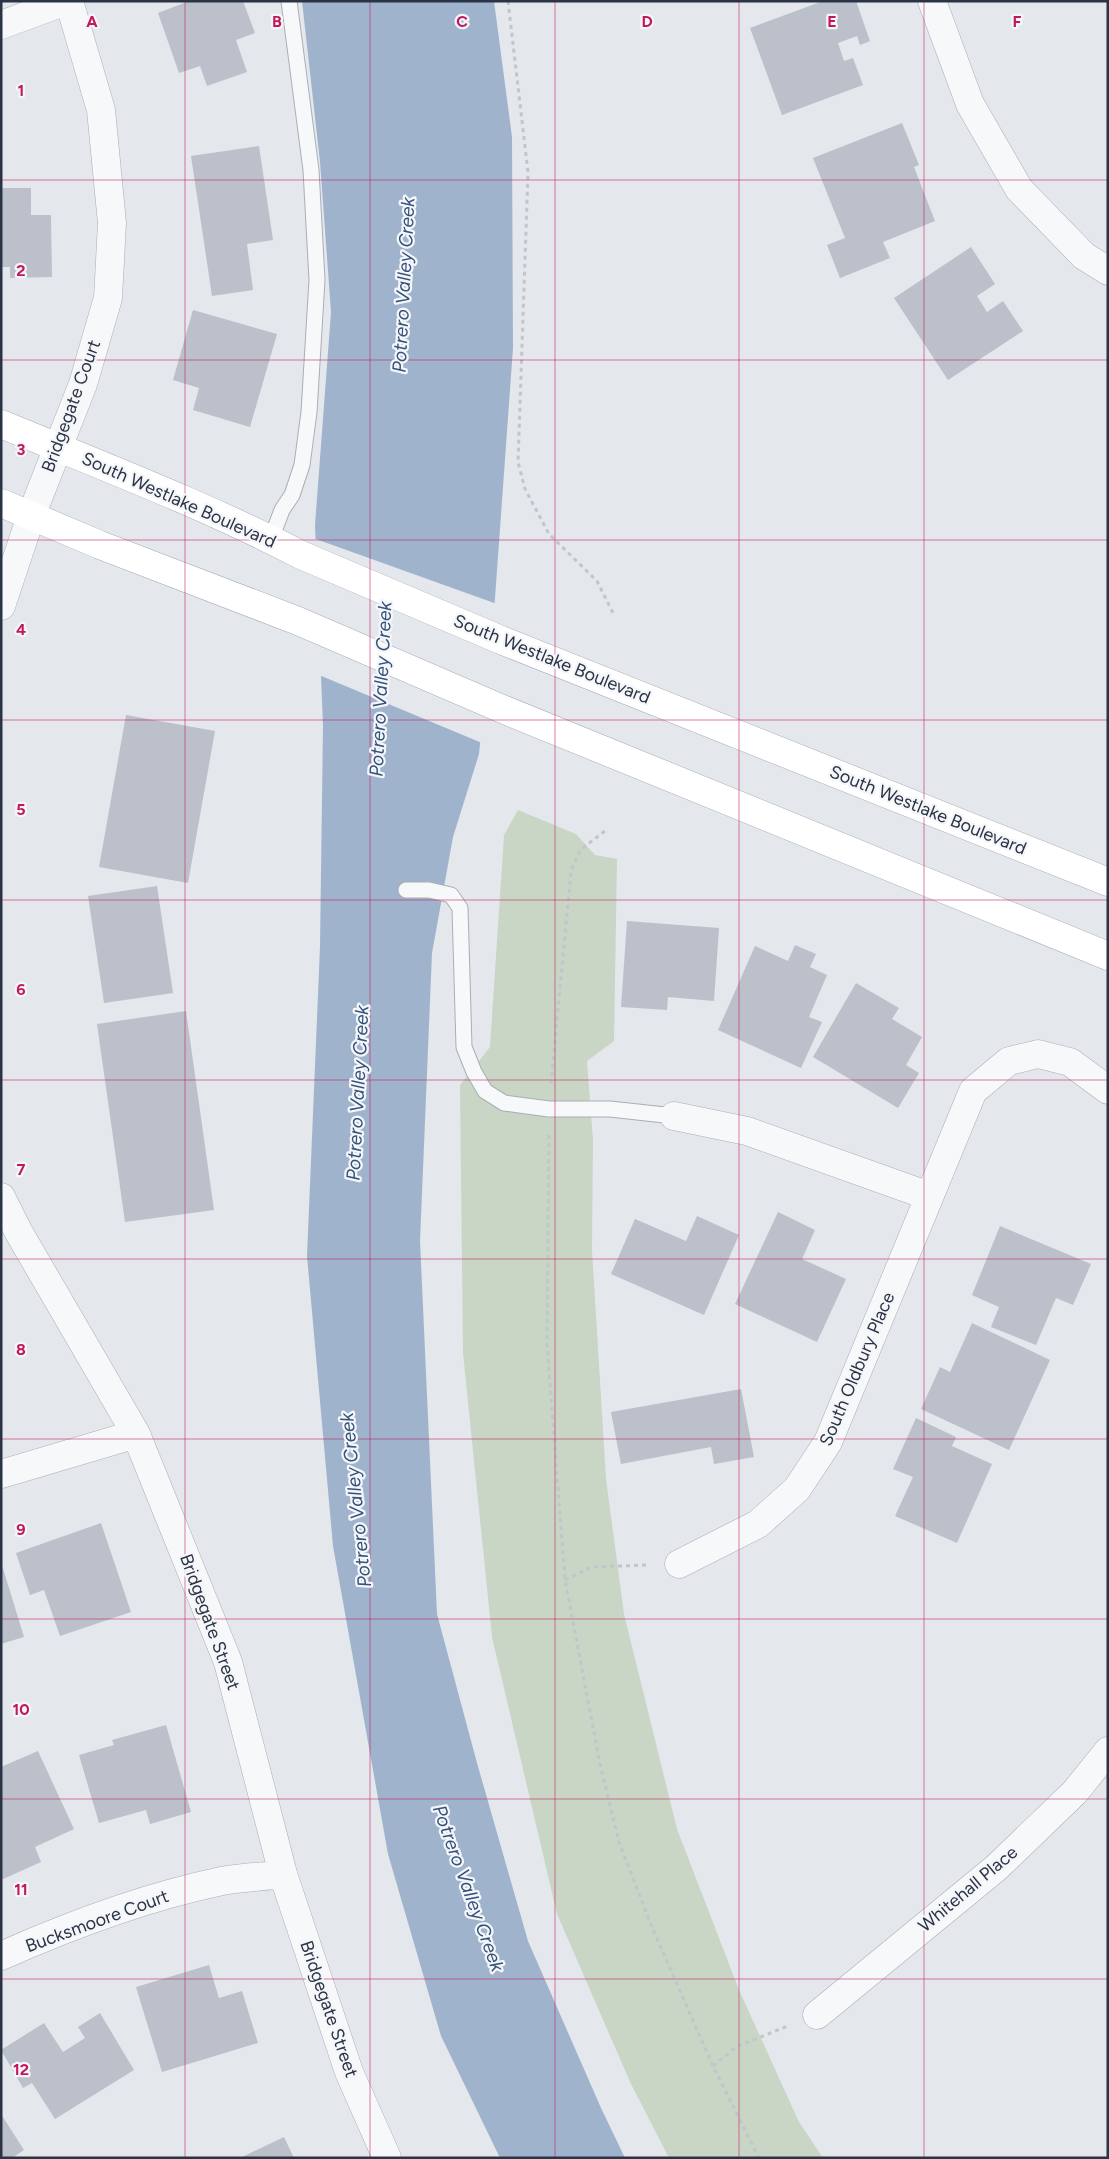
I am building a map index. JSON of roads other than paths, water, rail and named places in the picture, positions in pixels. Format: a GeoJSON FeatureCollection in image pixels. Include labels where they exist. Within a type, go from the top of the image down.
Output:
{"type":"FeatureCollection","features":[{"type":"Feature","properties":{"kind":"main road","name":"South Westlake Boulevard"},"geometry":{"type":"LineString","coordinates":[[1,424],[271,539],[302,555],[501,640],[1108,882]]}},
{"type":"Feature","properties":{"kind":"main road"},"geometry":{"type":"LineString","coordinates":[[1,503],[100,545],[298,621],[500,708],[1108,956]]}},
{"type":"Feature","properties":{"kind":"street"},"geometry":{"type":"LineString","coordinates":[[1,25],[67,1]]}},
{"type":"Feature","properties":{"kind":"street","name":"Bridgegate Court"},"geometry":{"type":"LineString","coordinates":[[31,516],[83,384],[108,298],[112,223],[101,110],[67,1]]}},
{"type":"Feature","properties":{"kind":"street"},"geometry":{"type":"LineString","coordinates":[[932,1],[970,104],[1019,189],[1084,256],[1108,271]]}},
{"type":"Feature","properties":{"kind":"street"},"geometry":{"type":"LineString","coordinates":[[1,606],[31,516]]}},
{"type":"Feature","properties":{"kind":"street","name":"South Oldbury Place"},"geometry":{"type":"LineString","coordinates":[[679,1564],[758,1524],[797,1489],[828,1442],[973,1091],[1009,1062],[1038,1054],[1070,1062],[1108,1090]]}},
{"type":"Feature","properties":{"kind":"street"},"geometry":{"type":"LineString","coordinates":[[674,1116],[747,1131],[929,1196]]}},
{"type":"Feature","properties":{"kind":"street","name":"Bridgegate Street"},"geometry":{"type":"LineString","coordinates":[[1,1197],[18,1231],[136,1434],[228,1662],[283,1874],[349,2072],[387,2158]]}},
{"type":"Feature","properties":{"kind":"street"},"geometry":{"type":"LineString","coordinates":[[1,1474],[136,1434]]}},
{"type":"Feature","properties":{"kind":"street","name":"Whitehall Place"},"geometry":{"type":"LineString","coordinates":[[817,2015],[996,1868],[1075,1792],[1108,1751]]}},
{"type":"Feature","properties":{"kind":"street","name":"Bucksmoore Court"},"geometry":{"type":"LineString","coordinates":[[1,1956],[52,1933],[141,1901],[224,1881],[283,1874]]}},
{"type":"Feature","properties":{"kind":"lane"},"geometry":{"type":"LineString","coordinates":[[271,539],[282,510],[292,495],[302,465],[309,412],[317,280],[311,170],[289,1]]}},
{"type":"Feature","properties":{"kind":"lane"},"geometry":{"type":"LineString","coordinates":[[406,890],[429,890],[451,895],[460,908],[464,1047],[474,1072],[485,1091],[504,1103],[549,1109],[610,1109],[674,1116]]}},
{"type":"Feature","properties":{"kind":"water","name":"Potrero Valley Creek"},"geometry":{"type":"Polygon","coordinates":[[[302,1],[494,1],[512,137],[513,348],[495,598],[479,754],[453,837],[432,953],[420,1241],[437,1614],[528,1941],[601,2108],[625,2158],[500,2158],[441,2036],[388,1854],[333,1546],[307,1256],[320,947],[323,726],[315,525],[331,312],[320,162],[302,1]]]}}]}
